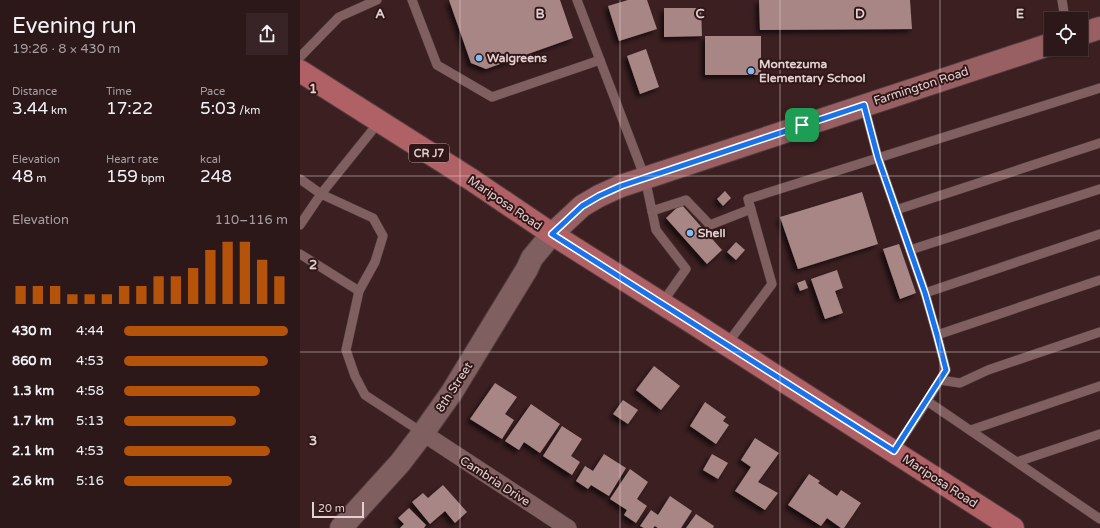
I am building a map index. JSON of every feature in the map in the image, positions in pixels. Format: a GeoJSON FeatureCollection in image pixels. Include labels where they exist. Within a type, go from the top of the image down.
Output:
{"type":"FeatureCollection","features":[{"type":"Feature","properties":{"kind":"main road"},"geometry":{"type":"LineString","coordinates":[[1088,32],[1100,28]]}},
{"type":"Feature","properties":{"kind":"main road","name":"Farmington Road"},"geometry":{"type":"LineString","coordinates":[[552,234],[582,206],[604,193],[645,178],[1044,46]]}},
{"type":"Feature","properties":{"kind":"main road","name":"Mariposa Road"},"geometry":{"type":"LineString","coordinates":[[300,71],[472,180],[552,234],[727,344],[1013,528]]}},
{"type":"Feature","properties":{"kind":"street","name":"8th Street"},"geometry":{"type":"LineString","coordinates":[[341,528],[400,463],[423,433],[452,392],[527,269],[532,258],[552,234]]}},
{"type":"Feature","properties":{"kind":"street","name":"Cambria Drive"},"geometry":{"type":"LineString","coordinates":[[423,433],[568,528]]}},
{"type":"Feature","properties":{"kind":"lane"},"geometry":{"type":"LineString","coordinates":[[300,57],[339,17],[376,0]]}},
{"type":"Feature","properties":{"kind":"lane"},"geometry":{"type":"LineString","coordinates":[[412,0],[437,65],[492,97],[600,60]]}},
{"type":"Feature","properties":{"kind":"lane"},"geometry":{"type":"LineString","coordinates":[[578,0],[645,178],[656,230],[686,269],[662,303]]}},
{"type":"Feature","properties":{"kind":"lane"},"geometry":{"type":"LineString","coordinates":[[1062,0],[1064,12]]}},
{"type":"Feature","properties":{"kind":"lane"},"geometry":{"type":"LineString","coordinates":[[727,344],[772,284],[748,199],[1100,88]]}},
{"type":"Feature","properties":{"kind":"lane"},"geometry":{"type":"LineString","coordinates":[[864,105],[878,158],[925,293],[946,370],[894,451]]}},
{"type":"Feature","properties":{"kind":"lane"},"geometry":{"type":"LineString","coordinates":[[300,225],[321,194],[380,121]]}},
{"type":"Feature","properties":{"kind":"lane"},"geometry":{"type":"LineString","coordinates":[[896,210],[1100,143]]}},
{"type":"Feature","properties":{"kind":"lane"},"geometry":{"type":"LineString","coordinates":[[300,179],[321,194],[372,218],[383,236],[375,262],[359,290],[346,350],[355,376],[365,396],[423,433]]}},
{"type":"Feature","properties":{"kind":"lane"},"geometry":{"type":"LineString","coordinates":[[910,250],[1100,189]]}},
{"type":"Feature","properties":{"kind":"lane"},"geometry":{"type":"LineString","coordinates":[[652,211],[686,200],[710,225],[751,209]]}},
{"type":"Feature","properties":{"kind":"lane"},"geometry":{"type":"LineString","coordinates":[[925,293],[1100,234]]}},
{"type":"Feature","properties":{"kind":"lane"},"geometry":{"type":"LineString","coordinates":[[300,254],[359,290]]}},
{"type":"Feature","properties":{"kind":"lane"},"geometry":{"type":"LineString","coordinates":[[937,335],[1100,280]]}},
{"type":"Feature","properties":{"kind":"lane"},"geometry":{"type":"LineString","coordinates":[[940,380],[960,383],[988,370],[1100,332]]}},
{"type":"Feature","properties":{"kind":"lane"},"geometry":{"type":"LineString","coordinates":[[971,430],[1100,386]]}},
{"type":"Feature","properties":{"kind":"lane"},"geometry":{"type":"LineString","coordinates":[[927,401],[1100,519]]}},
{"type":"Feature","properties":{"kind":"lane"},"geometry":{"type":"LineString","coordinates":[[1017,462],[1100,434]]}},
{"type":"Feature","properties":{"kind":"building"},"geometry":{"type":"Polygon","coordinates":[[[449,0],[560,0],[573,38],[486,69],[471,63],[449,0]]]}},
{"type":"Feature","properties":{"kind":"building"},"geometry":{"type":"Polygon","coordinates":[[[628,0],[647,0],[657,29],[619,41],[608,6],[628,0]]]}},
{"type":"Feature","properties":{"kind":"building"},"geometry":{"type":"Polygon","coordinates":[[[759,0],[910,0],[912,29],[760,30],[759,0]]]}},
{"type":"Feature","properties":{"kind":"building"},"geometry":{"type":"Polygon","coordinates":[[[664,8],[701,8],[702,36],[664,37],[664,8]]]}},
{"type":"Feature","properties":{"kind":"building"},"geometry":{"type":"Polygon","coordinates":[[[705,36],[761,36],[761,75],[705,75],[705,36]]]}},
{"type":"Feature","properties":{"kind":"building"},"geometry":{"type":"Polygon","coordinates":[[[646,49],[659,87],[640,94],[627,56],[646,49]]]}},
{"type":"Feature","properties":{"kind":"building"},"geometry":{"type":"Polygon","coordinates":[[[725,191],[731,198],[723,206],[717,199],[725,191]]]}},
{"type":"Feature","properties":{"kind":"building"},"geometry":{"type":"Polygon","coordinates":[[[862,192],[878,244],[798,269],[780,217],[862,192]]]}},
{"type":"Feature","properties":{"kind":"building"},"geometry":{"type":"Polygon","coordinates":[[[681,204],[722,250],[707,264],[666,218],[681,204]]]}},
{"type":"Feature","properties":{"kind":"building"},"geometry":{"type":"Polygon","coordinates":[[[736,242],[745,250],[736,260],[727,252],[736,242]]]}},
{"type":"Feature","properties":{"kind":"building"},"geometry":{"type":"Polygon","coordinates":[[[899,244],[916,293],[900,299],[883,249],[899,244]]]}},
{"type":"Feature","properties":{"kind":"building"},"geometry":{"type":"Polygon","coordinates":[[[837,270],[843,288],[835,291],[843,313],[825,319],[811,279],[837,270]]]}},
{"type":"Feature","properties":{"kind":"building"},"geometry":{"type":"Polygon","coordinates":[[[805,280],[808,288],[800,291],[797,283],[805,280]]]}},
{"type":"Feature","properties":{"kind":"building"},"geometry":{"type":"Polygon","coordinates":[[[654,366],[680,386],[661,410],[636,390],[654,366]]]}},
{"type":"Feature","properties":{"kind":"building"},"geometry":{"type":"Polygon","coordinates":[[[495,383],[517,397],[505,414],[514,420],[502,439],[470,419],[495,383]]]}},
{"type":"Feature","properties":{"kind":"building"},"geometry":{"type":"Polygon","coordinates":[[[623,400],[638,410],[628,424],[613,414],[623,400]]]}},
{"type":"Feature","properties":{"kind":"building"},"geometry":{"type":"Polygon","coordinates":[[[705,402],[726,417],[723,421],[729,425],[716,444],[690,426],[705,402]]]}},
{"type":"Feature","properties":{"kind":"building"},"geometry":{"type":"Polygon","coordinates":[[[531,404],[560,424],[540,453],[524,442],[519,450],[505,441],[531,404]]]}},
{"type":"Feature","properties":{"kind":"building"},"geometry":{"type":"Polygon","coordinates":[[[562,426],[582,439],[571,456],[580,462],[572,475],[543,456],[562,426]]]}},
{"type":"Feature","properties":{"kind":"building"},"geometry":{"type":"Polygon","coordinates":[[[755,438],[779,453],[758,482],[778,493],[765,510],[735,491],[751,467],[741,460],[755,438]]]}},
{"type":"Feature","properties":{"kind":"building"},"geometry":{"type":"Polygon","coordinates":[[[604,454],[626,468],[609,496],[591,485],[588,489],[576,481],[585,466],[593,471],[604,454]]]}},
{"type":"Feature","properties":{"kind":"building"},"geometry":{"type":"Polygon","coordinates":[[[712,454],[728,463],[718,479],[703,470],[712,454]]]}},
{"type":"Feature","properties":{"kind":"building"},"geometry":{"type":"Polygon","coordinates":[[[630,469],[648,482],[637,499],[647,506],[636,523],[624,515],[627,510],[610,499],[630,469]]]}},
{"type":"Feature","properties":{"kind":"building"},"geometry":{"type":"Polygon","coordinates":[[[809,474],[820,481],[818,483],[837,496],[841,490],[861,503],[844,528],[841,528],[827,518],[821,526],[788,505],[809,474]]]}},
{"type":"Feature","properties":{"kind":"building"},"geometry":{"type":"Polygon","coordinates":[[[443,485],[467,512],[455,523],[445,511],[430,524],[412,502],[423,493],[428,498],[443,485]]]}},
{"type":"Feature","properties":{"kind":"building"},"geometry":{"type":"Polygon","coordinates":[[[670,496],[692,511],[681,528],[658,528],[655,526],[653,528],[644,528],[640,526],[651,510],[658,515],[670,496]]]}},
{"type":"Feature","properties":{"kind":"building"},"geometry":{"type":"Polygon","coordinates":[[[409,508],[426,525],[424,528],[400,528],[404,524],[398,518],[409,508]]]}},
{"type":"Feature","properties":{"kind":"building"},"geometry":{"type":"Polygon","coordinates":[[[696,514],[714,526],[713,528],[686,528],[696,514]]]}},
{"type":"Feature","properties":{"kind":"place","name":"Walgreens"},"geometry":{"type":"Point","coordinates":[479,58]}},
{"type":"Feature","properties":{"kind":"place","name":"Montezuma Elementary School"},"geometry":{"type":"Point","coordinates":[751,71]}},
{"type":"Feature","properties":{"kind":"place","name":"Shell"},"geometry":{"type":"Point","coordinates":[690,233]}},
{"type":"Feature","properties":{"kind":"route"},"geometry":{"type":"LineString","coordinates":[[864,105],[878,158],[925,293],[937,335],[946,370],[894,451],[552,234],[582,206],[621,186],[802,125],[864,105]]}}]}
